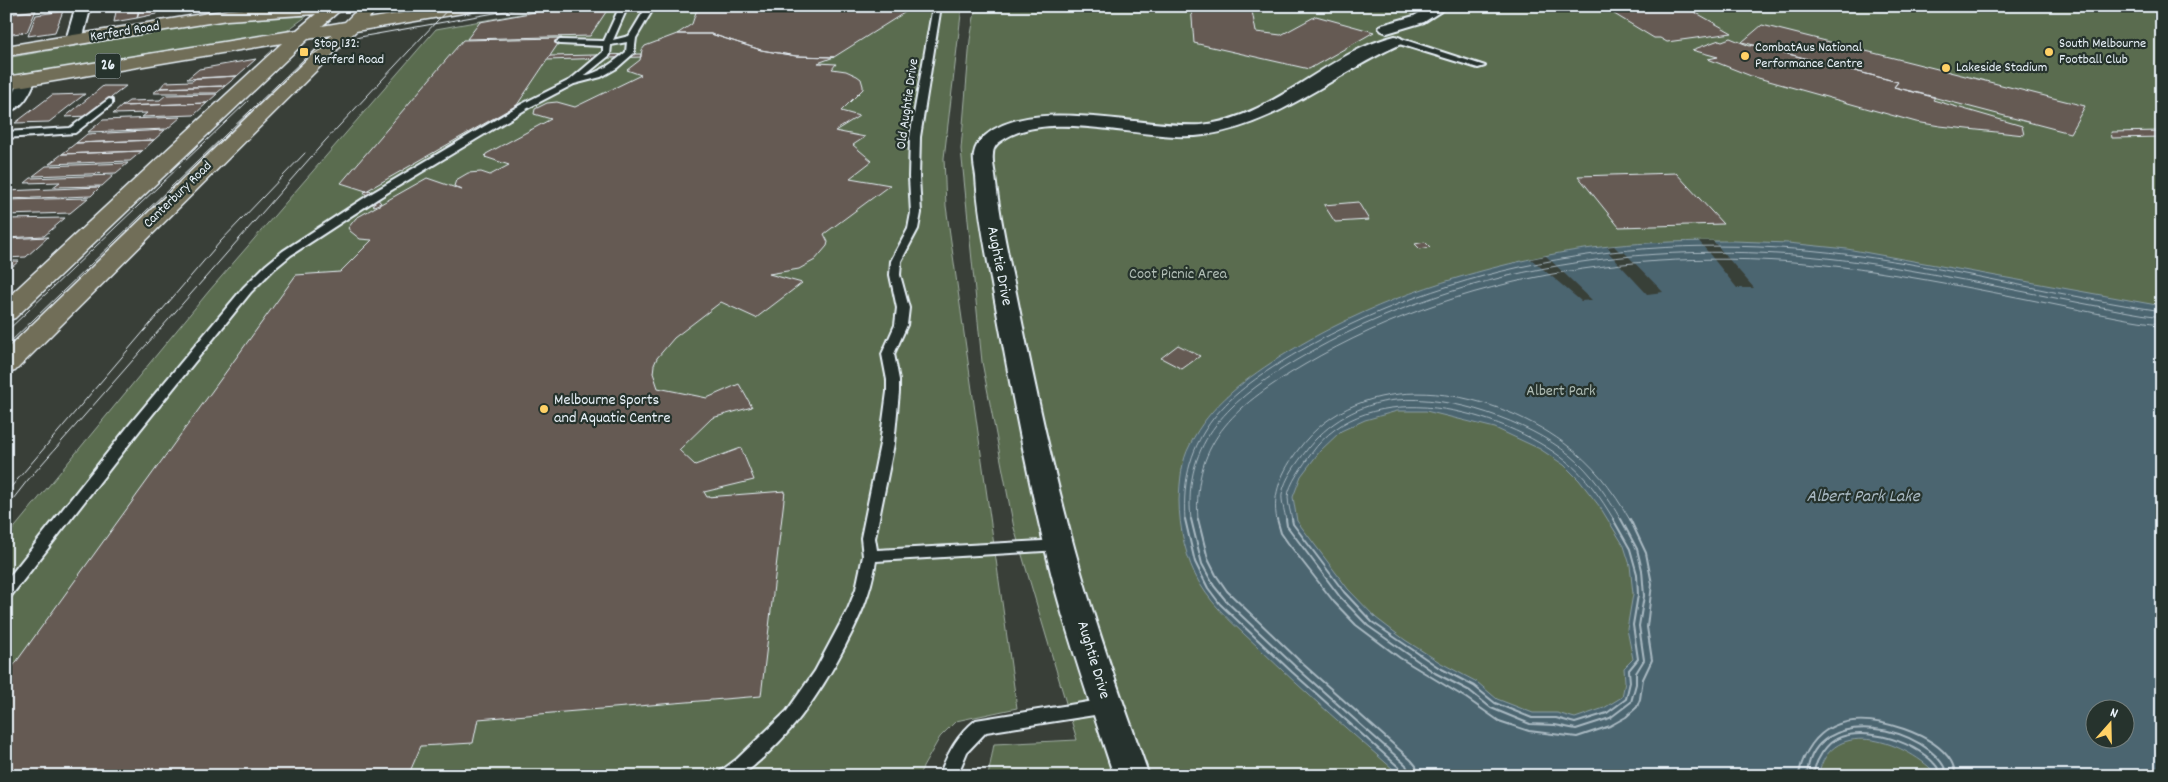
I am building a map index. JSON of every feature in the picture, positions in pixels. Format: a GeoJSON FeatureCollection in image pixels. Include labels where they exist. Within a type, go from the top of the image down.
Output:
{"type":"FeatureCollection","features":[{"type":"Feature","properties":{"kind":"main road"},"geometry":{"type":"LineString","coordinates":[[206,18],[252,6]]}},
{"type":"Feature","properties":{"kind":"main road","name":"Canterbury Road"},"geometry":{"type":"LineString","coordinates":[[6,365],[352,27],[371,6]]}},
{"type":"Feature","properties":{"kind":"main road","name":"26"},"geometry":{"type":"LineString","coordinates":[[300,34],[475,6]]}},
{"type":"Feature","properties":{"kind":"main road","name":"Kerferd Road"},"geometry":{"type":"LineString","coordinates":[[6,51],[206,18],[260,12],[339,7]]}},
{"type":"Feature","properties":{"kind":"main road","name":"Canterbury Road"},"geometry":{"type":"LineString","coordinates":[[6,313],[300,34],[339,7]]}},
{"type":"Feature","properties":{"kind":"main road","name":"Kerferd Road"},"geometry":{"type":"LineString","coordinates":[[6,83],[300,34]]}},
{"type":"Feature","properties":{"kind":"street"},"geometry":{"type":"LineString","coordinates":[[74,40],[84,6]]}},
{"type":"Feature","properties":{"kind":"street","name":"Aughtie Drive"},"geometry":{"type":"LineString","coordinates":[[1132,776],[1107,706],[1073,595],[1035,448],[988,208],[983,152],[997,135],[1005,130],[1030,122],[1064,122],[1171,130],[1202,130],[1232,124],[1266,112],[1392,38],[1442,6]]}},
{"type":"Feature","properties":{"kind":"street","name":"Aughtie Drive"},"geometry":{"type":"LineString","coordinates":[[1392,38],[1419,19]]}},
{"type":"Feature","properties":{"kind":"street"},"geometry":{"type":"LineString","coordinates":[[6,108],[19,98],[28,79]]}},
{"type":"Feature","properties":{"kind":"lane"},"geometry":{"type":"LineString","coordinates":[[6,592],[135,427],[247,290],[270,267],[286,253],[376,195],[525,106],[571,82],[607,53],[607,44],[624,6]]}},
{"type":"Feature","properties":{"kind":"lane"},"geometry":{"type":"LineString","coordinates":[[571,82],[598,75],[614,66],[630,53],[632,38],[651,6]]}},
{"type":"Feature","properties":{"kind":"lane","name":"Old Aughtie Drive"},"geometry":{"type":"LineString","coordinates":[[870,556],[868,538],[887,444],[893,392],[893,380],[888,354],[901,325],[903,308],[895,275],[896,261],[913,229],[916,212],[914,176],[915,137],[937,6]]}},
{"type":"Feature","properties":{"kind":"lane"},"geometry":{"type":"LineString","coordinates":[[560,42],[607,44],[632,38]]}},
{"type":"Feature","properties":{"kind":"lane"},"geometry":{"type":"LineString","coordinates":[[1392,38],[1481,66]]}},
{"type":"Feature","properties":{"kind":"lane"},"geometry":{"type":"LineString","coordinates":[[6,135],[72,131],[109,102]]}},
{"type":"Feature","properties":{"kind":"lane"},"geometry":{"type":"LineString","coordinates":[[727,776],[774,736],[793,716],[821,676],[856,609],[864,589],[870,556],[1007,550],[1060,545]]}},
{"type":"Feature","properties":{"kind":"lane"},"geometry":{"type":"LineString","coordinates":[[948,776],[958,748],[968,735],[982,725],[1107,706]]}},
{"type":"Feature","properties":{"kind":"green space","name":"Melbourne Sports and Aquatic Centre"},"geometry":{"type":"Polygon","coordinates":[[[565,6],[962,6],[944,158],[946,206],[1017,708],[956,721],[940,737],[918,776],[6,776],[6,538],[209,291],[436,29],[565,6]]]}},
{"type":"Feature","properties":{"kind":"green space","name":"Albert Park"},"geometry":{"type":"Polygon","coordinates":[[[976,6],[2162,6],[2162,776],[988,776],[994,744],[1077,740],[1014,528],[982,362],[961,149],[970,40],[976,6]]]}},
{"type":"Feature","properties":{"kind":"green space"},"geometry":{"type":"Polygon","coordinates":[[[307,16],[285,32],[6,78],[6,58],[219,21],[307,16]]]}},
{"type":"Feature","properties":{"kind":"water","name":"Albert Park Lake"},"geometry":{"type":"Polygon","coordinates":[[[1734,241],[1788,243],[1847,249],[2162,306],[2162,776],[1938,776],[1909,753],[1891,745],[1872,740],[1854,740],[1838,745],[1826,757],[1818,776],[1401,776],[1276,665],[1213,602],[1195,575],[1187,554],[1180,522],[1179,500],[1181,479],[1187,451],[1198,431],[1219,405],[1244,382],[1285,354],[1316,336],[1347,320],[1410,293],[1443,282],[1544,256],[1591,248],[1663,242],[1734,241]],[[1397,411],[1365,420],[1341,431],[1320,451],[1301,476],[1293,497],[1297,521],[1348,589],[1376,618],[1405,640],[1441,663],[1477,682],[1497,699],[1533,713],[1557,713],[1575,718],[1604,708],[1622,697],[1625,682],[1624,668],[1633,659],[1627,629],[1633,594],[1630,565],[1624,546],[1600,507],[1579,480],[1564,465],[1540,449],[1495,428],[1426,411],[1397,411]]]}},
{"type":"Feature","properties":{"kind":"pier"},"geometry":{"type":"Polygon","coordinates":[[[1699,241],[1713,241],[1754,288],[1737,288],[1699,241]]]}},
{"type":"Feature","properties":{"kind":"pier"},"geometry":{"type":"Polygon","coordinates":[[[1614,246],[1620,252],[1624,252],[1663,292],[1647,294],[1609,253],[1612,252],[1607,247],[1614,246]]]}},
{"type":"Feature","properties":{"kind":"pier"},"geometry":{"type":"Polygon","coordinates":[[[1546,256],[1592,300],[1581,301],[1531,259],[1546,256]]]}},
{"type":"Feature","properties":{"kind":"building"},"geometry":{"type":"Polygon","coordinates":[[[117,6],[139,6],[137,18],[114,22],[117,6]]]}},
{"type":"Feature","properties":{"kind":"building"},"geometry":{"type":"Polygon","coordinates":[[[141,6],[157,6],[156,14],[137,18],[141,6]]]}},
{"type":"Feature","properties":{"kind":"building"},"geometry":{"type":"Polygon","coordinates":[[[157,6],[177,6],[156,11],[157,6]]]}},
{"type":"Feature","properties":{"kind":"building"},"geometry":{"type":"Polygon","coordinates":[[[568,6],[610,6],[590,36],[467,39],[480,22],[568,6]]]}},
{"type":"Feature","properties":{"kind":"building"},"geometry":{"type":"Polygon","coordinates":[[[702,6],[915,6],[834,57],[796,56],[761,50],[711,34],[677,34],[692,24],[696,12],[702,6]]]}},
{"type":"Feature","properties":{"kind":"building"},"geometry":{"type":"Polygon","coordinates":[[[1191,6],[1251,6],[1256,32],[1281,35],[1316,16],[1374,32],[1309,69],[1194,43],[1191,6]]]}},
{"type":"Feature","properties":{"kind":"building"},"geometry":{"type":"Polygon","coordinates":[[[1601,6],[1684,6],[1732,33],[1667,42],[1660,38],[1654,38],[1601,6]]]}},
{"type":"Feature","properties":{"kind":"building"},"geometry":{"type":"Polygon","coordinates":[[[36,10],[27,32],[6,35],[6,24],[11,14],[36,10]]]}},
{"type":"Feature","properties":{"kind":"building"},"geometry":{"type":"Polygon","coordinates":[[[63,11],[55,32],[28,36],[36,15],[63,11]]]}},
{"type":"Feature","properties":{"kind":"building"},"geometry":{"type":"Polygon","coordinates":[[[1762,25],[2085,106],[2070,133],[1894,87],[1898,82],[1742,42],[1762,25]]]}},
{"type":"Feature","properties":{"kind":"building","name":"Melbourne Sports and Aquatic Centre"},"geometry":{"type":"Polygon","coordinates":[[[677,34],[711,34],[761,50],[796,56],[834,57],[818,63],[836,64],[832,69],[846,71],[857,76],[861,79],[863,86],[863,89],[841,111],[859,116],[835,131],[865,137],[853,145],[872,161],[850,178],[890,185],[824,234],[828,242],[827,246],[815,260],[799,269],[769,274],[802,283],[756,318],[721,302],[674,338],[657,358],[654,365],[653,373],[658,388],[707,398],[739,384],[752,407],[712,418],[679,450],[695,465],[741,448],[754,480],[704,492],[707,497],[785,491],[761,696],[478,719],[473,743],[421,746],[408,776],[6,776],[6,676],[296,275],[340,272],[372,240],[360,239],[350,231],[348,228],[356,218],[427,178],[462,190],[454,186],[456,180],[468,173],[481,172],[490,175],[509,165],[485,157],[486,154],[551,119],[534,114],[535,109],[547,103],[557,102],[575,107],[641,75],[627,70],[640,60],[645,46],[677,34]]]}},
{"type":"Feature","properties":{"kind":"building"},"geometry":{"type":"Polygon","coordinates":[[[562,38],[517,105],[366,191],[341,183],[463,40],[562,38]]]}},
{"type":"Feature","properties":{"kind":"building"},"geometry":{"type":"Polygon","coordinates":[[[1730,38],[1750,46],[1753,45],[1898,82],[1894,87],[1935,97],[1933,100],[2022,126],[2024,135],[1916,122],[1751,76],[1708,59],[1718,57],[1692,50],[1730,38]]]}},
{"type":"Feature","properties":{"kind":"building"},"geometry":{"type":"Polygon","coordinates":[[[641,54],[641,57],[547,60],[550,56],[641,54]]]}},
{"type":"Feature","properties":{"kind":"building"},"geometry":{"type":"Polygon","coordinates":[[[256,59],[237,76],[187,79],[199,69],[256,59]]]}},
{"type":"Feature","properties":{"kind":"building"},"geometry":{"type":"Polygon","coordinates":[[[237,76],[225,86],[160,88],[165,82],[237,76]]]}},
{"type":"Feature","properties":{"kind":"building"},"geometry":{"type":"Polygon","coordinates":[[[103,86],[126,86],[88,116],[65,117],[103,86]]]}},
{"type":"Feature","properties":{"kind":"building"},"geometry":{"type":"Polygon","coordinates":[[[225,86],[217,93],[153,93],[160,88],[225,86]]]}},
{"type":"Feature","properties":{"kind":"building"},"geometry":{"type":"Polygon","coordinates":[[[85,94],[49,122],[15,123],[52,95],[85,94]]]}},
{"type":"Feature","properties":{"kind":"building"},"geometry":{"type":"Polygon","coordinates":[[[217,94],[207,103],[122,106],[129,101],[160,100],[166,95],[217,94]]]}},
{"type":"Feature","properties":{"kind":"building"},"geometry":{"type":"Polygon","coordinates":[[[207,103],[194,115],[142,117],[147,113],[113,114],[122,106],[207,103]]]}},
{"type":"Feature","properties":{"kind":"building"},"geometry":{"type":"Polygon","coordinates":[[[181,117],[167,129],[88,132],[103,120],[181,117]]]}},
{"type":"Feature","properties":{"kind":"building"},"geometry":{"type":"Polygon","coordinates":[[[165,130],[154,140],[76,143],[87,134],[165,130]]]}},
{"type":"Feature","properties":{"kind":"building"},"geometry":{"type":"Polygon","coordinates":[[[2162,131],[2162,137],[2112,138],[2111,132],[2162,131]]]}},
{"type":"Feature","properties":{"kind":"building"},"geometry":{"type":"Polygon","coordinates":[[[154,140],[142,151],[62,154],[76,143],[154,140]]]}},
{"type":"Feature","properties":{"kind":"building"},"geometry":{"type":"Polygon","coordinates":[[[142,151],[130,161],[49,164],[62,154],[142,151]]]}},
{"type":"Feature","properties":{"kind":"building"},"geometry":{"type":"Polygon","coordinates":[[[128,163],[116,173],[33,176],[46,166],[128,163]]]}},
{"type":"Feature","properties":{"kind":"building"},"geometry":{"type":"Polygon","coordinates":[[[1676,173],[1723,224],[1619,227],[1578,176],[1676,173]]]}},
{"type":"Feature","properties":{"kind":"building"},"geometry":{"type":"Polygon","coordinates":[[[114,175],[102,186],[53,187],[60,182],[25,183],[31,178],[114,175]]]}},
{"type":"Feature","properties":{"kind":"building"},"geometry":{"type":"Polygon","coordinates":[[[100,187],[91,196],[6,199],[6,191],[100,187]]]}},
{"type":"Feature","properties":{"kind":"building"},"geometry":{"type":"Polygon","coordinates":[[[370,190],[381,203],[374,206],[364,192],[370,190]]]}},
{"type":"Feature","properties":{"kind":"building"},"geometry":{"type":"Polygon","coordinates":[[[88,198],[70,213],[6,215],[7,200],[88,198]]]}},
{"type":"Feature","properties":{"kind":"building"},"geometry":{"type":"Polygon","coordinates":[[[1358,202],[1369,220],[1335,222],[1324,205],[1358,202]]]}},
{"type":"Feature","properties":{"kind":"building"},"geometry":{"type":"Polygon","coordinates":[[[65,218],[44,236],[6,238],[6,219],[65,218]]]}},
{"type":"Feature","properties":{"kind":"building"},"geometry":{"type":"Polygon","coordinates":[[[48,237],[26,257],[6,258],[6,239],[48,237]]]}},
{"type":"Feature","properties":{"kind":"building"},"geometry":{"type":"Polygon","coordinates":[[[1425,242],[1430,247],[1420,249],[1415,244],[1425,242]]]}},
{"type":"Feature","properties":{"kind":"building"},"geometry":{"type":"Polygon","coordinates":[[[6,261],[19,261],[6,272],[6,261]]]}},
{"type":"Feature","properties":{"kind":"building"},"geometry":{"type":"Polygon","coordinates":[[[1178,345],[1200,356],[1182,369],[1161,358],[1178,345]]]}},
{"type":"Feature","properties":{"kind":"tram line"},"geometry":{"type":"LineString","coordinates":[[434,24],[451,6]]}},
{"type":"Feature","properties":{"kind":"tram line"},"geometry":{"type":"LineString","coordinates":[[434,24],[534,6]]}},
{"type":"Feature","properties":{"kind":"tram line"},"geometry":{"type":"LineString","coordinates":[[6,346],[305,58],[329,46],[360,37],[434,24]]}},
{"type":"Feature","properties":{"kind":"tram line"},"geometry":{"type":"LineString","coordinates":[[6,508],[27,481],[325,141],[434,24]]}},
{"type":"Feature","properties":{"kind":"tram line"},"geometry":{"type":"LineString","coordinates":[[6,332],[248,101]]}},
{"type":"Feature","properties":{"kind":"tram line"},"geometry":{"type":"LineString","coordinates":[[6,493],[220,242],[305,153]]}},
{"type":"Feature","properties":{"kind":"place","name":"Stop 132: Kerferd Road"},"geometry":{"type":"Point","coordinates":[304,52]}},
{"type":"Feature","properties":{"kind":"place","name":"South Melbourne Football Club"},"geometry":{"type":"Point","coordinates":[2049,52]}},
{"type":"Feature","properties":{"kind":"place","name":"CombatAus National Performance Centre"},"geometry":{"type":"Point","coordinates":[1745,56]}},
{"type":"Feature","properties":{"kind":"place","name":"Lakeside Stadium"},"geometry":{"type":"Point","coordinates":[1946,68]}},
{"type":"Feature","properties":{"kind":"place","name":"Melbourne Sports and Aquatic Centre"},"geometry":{"type":"Point","coordinates":[544,409]}},
{"type":"Feature","properties":{"kind":"park label","name":"Coot Picnic Area"},"geometry":{"type":"Point","coordinates":[1178,274]}}]}
